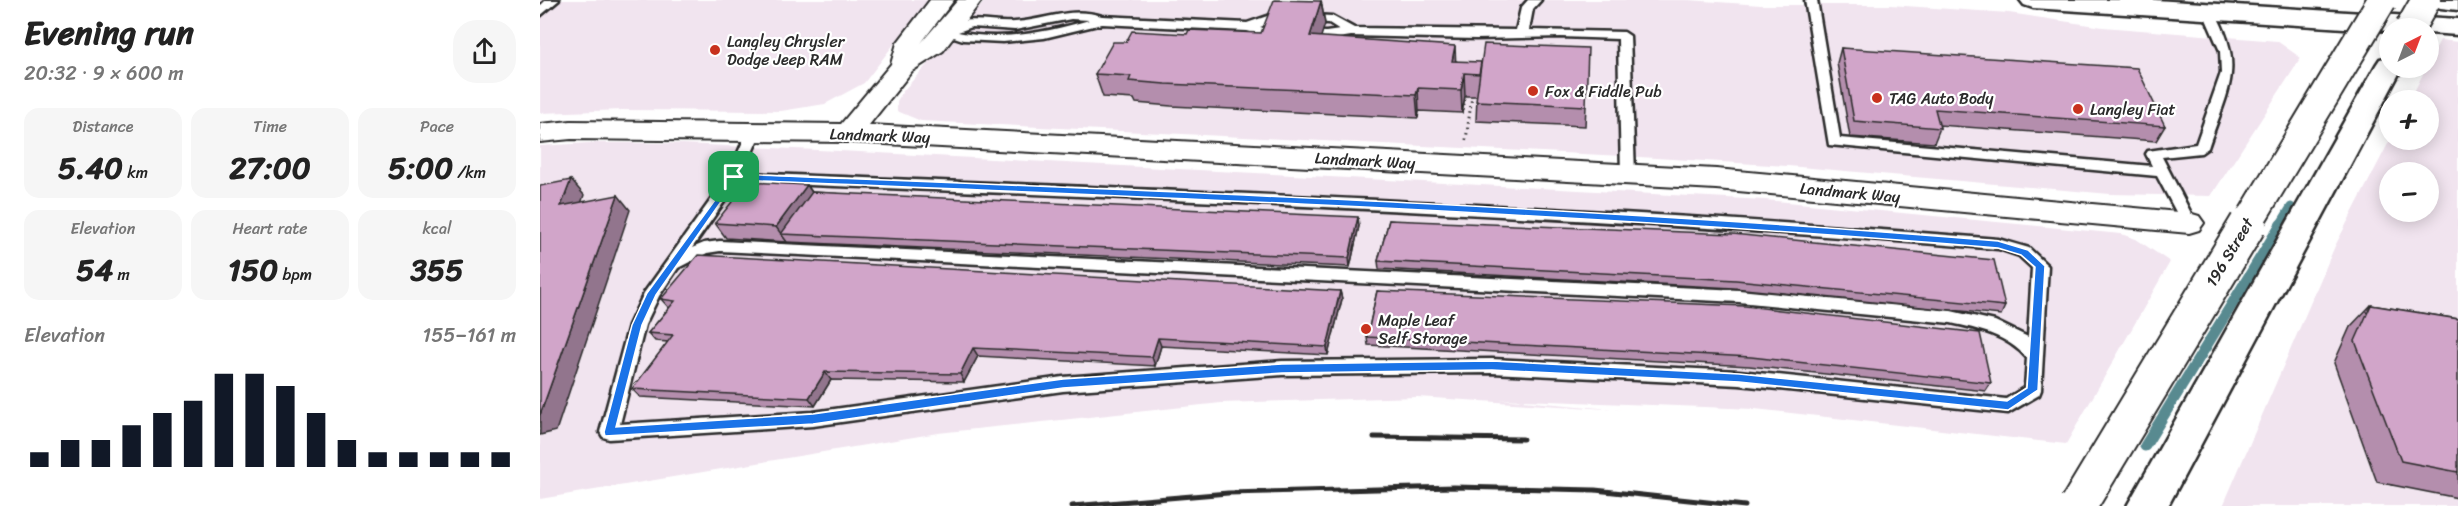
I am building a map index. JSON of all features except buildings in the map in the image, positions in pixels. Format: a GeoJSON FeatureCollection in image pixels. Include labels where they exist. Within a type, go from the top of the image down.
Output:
{"type":"FeatureCollection","features":[{"type":"Feature","properties":{"kind":"main road"},"geometry":{"type":"LineString","coordinates":[[2033,0],[2458,27]]}},
{"type":"Feature","properties":{"kind":"main road","name":"196 Street"},"geometry":{"type":"LineString","coordinates":[[2078,506],[2382,0]]}},
{"type":"Feature","properties":{"kind":"main road"},"geometry":{"type":"LineString","coordinates":[[2415,18],[2425,0],[2458,2]]}},
{"type":"Feature","properties":{"kind":"main road"},"geometry":{"type":"LineString","coordinates":[[2147,506],[2383,78]]}},
{"type":"Feature","properties":{"kind":"street"},"geometry":{"type":"LineString","coordinates":[[903,66],[909,43],[942,0]]}},
{"type":"Feature","properties":{"kind":"street"},"geometry":{"type":"LineString","coordinates":[[848,133],[903,66],[934,46],[970,0]]}},
{"type":"Feature","properties":{"kind":"street","name":"Landmark Way"},"geometry":{"type":"LineString","coordinates":[[540,133],[571,130],[848,133],[1628,174],[1716,179],[2189,223]]}},
{"type":"Feature","properties":{"kind":"lane"},"geometry":{"type":"LineString","coordinates":[[540,12],[553,0]]}},
{"type":"Feature","properties":{"kind":"lane"},"geometry":{"type":"LineString","coordinates":[[1811,0],[1834,142],[2162,172]]}},
{"type":"Feature","properties":{"kind":"lane"},"geometry":{"type":"LineString","coordinates":[[1522,33],[1527,3]]}},
{"type":"Feature","properties":{"kind":"lane"},"geometry":{"type":"LineString","coordinates":[[2189,223],[2153,154],[2201,148],[2227,73],[2226,51],[2209,12]]}},
{"type":"Feature","properties":{"kind":"lane"},"geometry":{"type":"LineString","coordinates":[[945,32],[958,37],[1007,39],[1079,27],[1101,20],[1248,27],[1267,33],[1326,36],[1351,32],[1476,36],[1522,33],[1624,36],[1628,174]]}},
{"type":"Feature","properties":{"kind":"lane"},"geometry":{"type":"LineString","coordinates":[[734,177],[1332,201],[1762,225],[1998,244],[2024,252],[2040,266],[2033,390],[2008,406],[1739,378],[1492,366],[1282,368],[1063,384],[813,419],[609,432],[637,325],[652,293],[734,177],[754,132]]}},
{"type":"Feature","properties":{"kind":"lane"},"geometry":{"type":"LineString","coordinates":[[673,265],[704,249],[720,246],[1739,296],[1951,317],[1989,325],[2023,342],[2035,356]]}},
{"type":"Feature","properties":{"kind":"path"},"geometry":{"type":"LineString","coordinates":[[1466,143],[1472,96]]}},
{"type":"Feature","properties":{"kind":"shaded area","name":"Langley Chrysler Dodge Jeep RAM"},"geometry":{"type":"Polygon","coordinates":[[[540,0],[928,0],[864,83],[825,104],[781,111],[623,110],[540,113],[540,0]]]}},
{"type":"Feature","properties":{"kind":"shaded area"},"geometry":{"type":"Polygon","coordinates":[[[986,0],[1688,0],[1761,5],[1890,5],[2009,13],[2103,27],[2277,41],[2301,58],[2211,196],[2110,194],[1788,166],[921,121],[897,111],[897,101],[903,91],[986,0]]]}},
{"type":"Feature","properties":{"kind":"shaded area"},"geometry":{"type":"Polygon","coordinates":[[[2440,40],[2458,42],[2458,506],[2223,506],[2335,246],[2385,150],[2439,150],[2439,90],[2415,90],[2421,78],[2439,78],[2440,40]]]}},
{"type":"Feature","properties":{"kind":"shaded area","name":"Maple Leaf Self Storage"},"geometry":{"type":"Polygon","coordinates":[[[661,143],[840,151],[1765,200],[2121,234],[2136,239],[2170,262],[2066,444],[1755,409],[1499,399],[1622,410],[1417,397],[1221,403],[938,433],[540,499],[540,146],[661,143]]]}},
{"type":"Feature","properties":{"kind":"waterway"},"geometry":{"type":"LineString","coordinates":[[2280,225],[2291,207]]}},
{"type":"Feature","properties":{"kind":"waterway"},"geometry":{"type":"LineString","coordinates":[[2145,446],[2281,224]]}},
{"type":"Feature","properties":{"kind":"railway"},"geometry":{"type":"LineString","coordinates":[[1374,437],[1523,439]]}},
{"type":"Feature","properties":{"kind":"railway"},"geometry":{"type":"LineString","coordinates":[[1072,506],[1228,493],[1454,487],[1595,490],[1745,506]]}},
{"type":"Feature","properties":{"kind":"place","name":"Langley Chrysler Dodge Jeep RAM"},"geometry":{"type":"Point","coordinates":[715,50]}},
{"type":"Feature","properties":{"kind":"place","name":"Fox & Fiddle Pub"},"geometry":{"type":"Point","coordinates":[1533,91]}},
{"type":"Feature","properties":{"kind":"place","name":"TAG Auto Body"},"geometry":{"type":"Point","coordinates":[1877,98]}},
{"type":"Feature","properties":{"kind":"place","name":"Langley Fiat"},"geometry":{"type":"Point","coordinates":[2078,109]}},
{"type":"Feature","properties":{"kind":"place","name":"Maple Leaf Self Storage"},"geometry":{"type":"Point","coordinates":[1366,329]}},
{"type":"Feature","properties":{"kind":"route"},"geometry":{"type":"LineString","coordinates":[[734,177],[1320,201],[1762,225],[1998,244],[2024,252],[2040,266],[2033,390],[2008,406],[1739,378],[1492,366],[1282,368],[1063,384],[813,419],[609,432],[637,325],[652,293],[734,177]]}}]}
